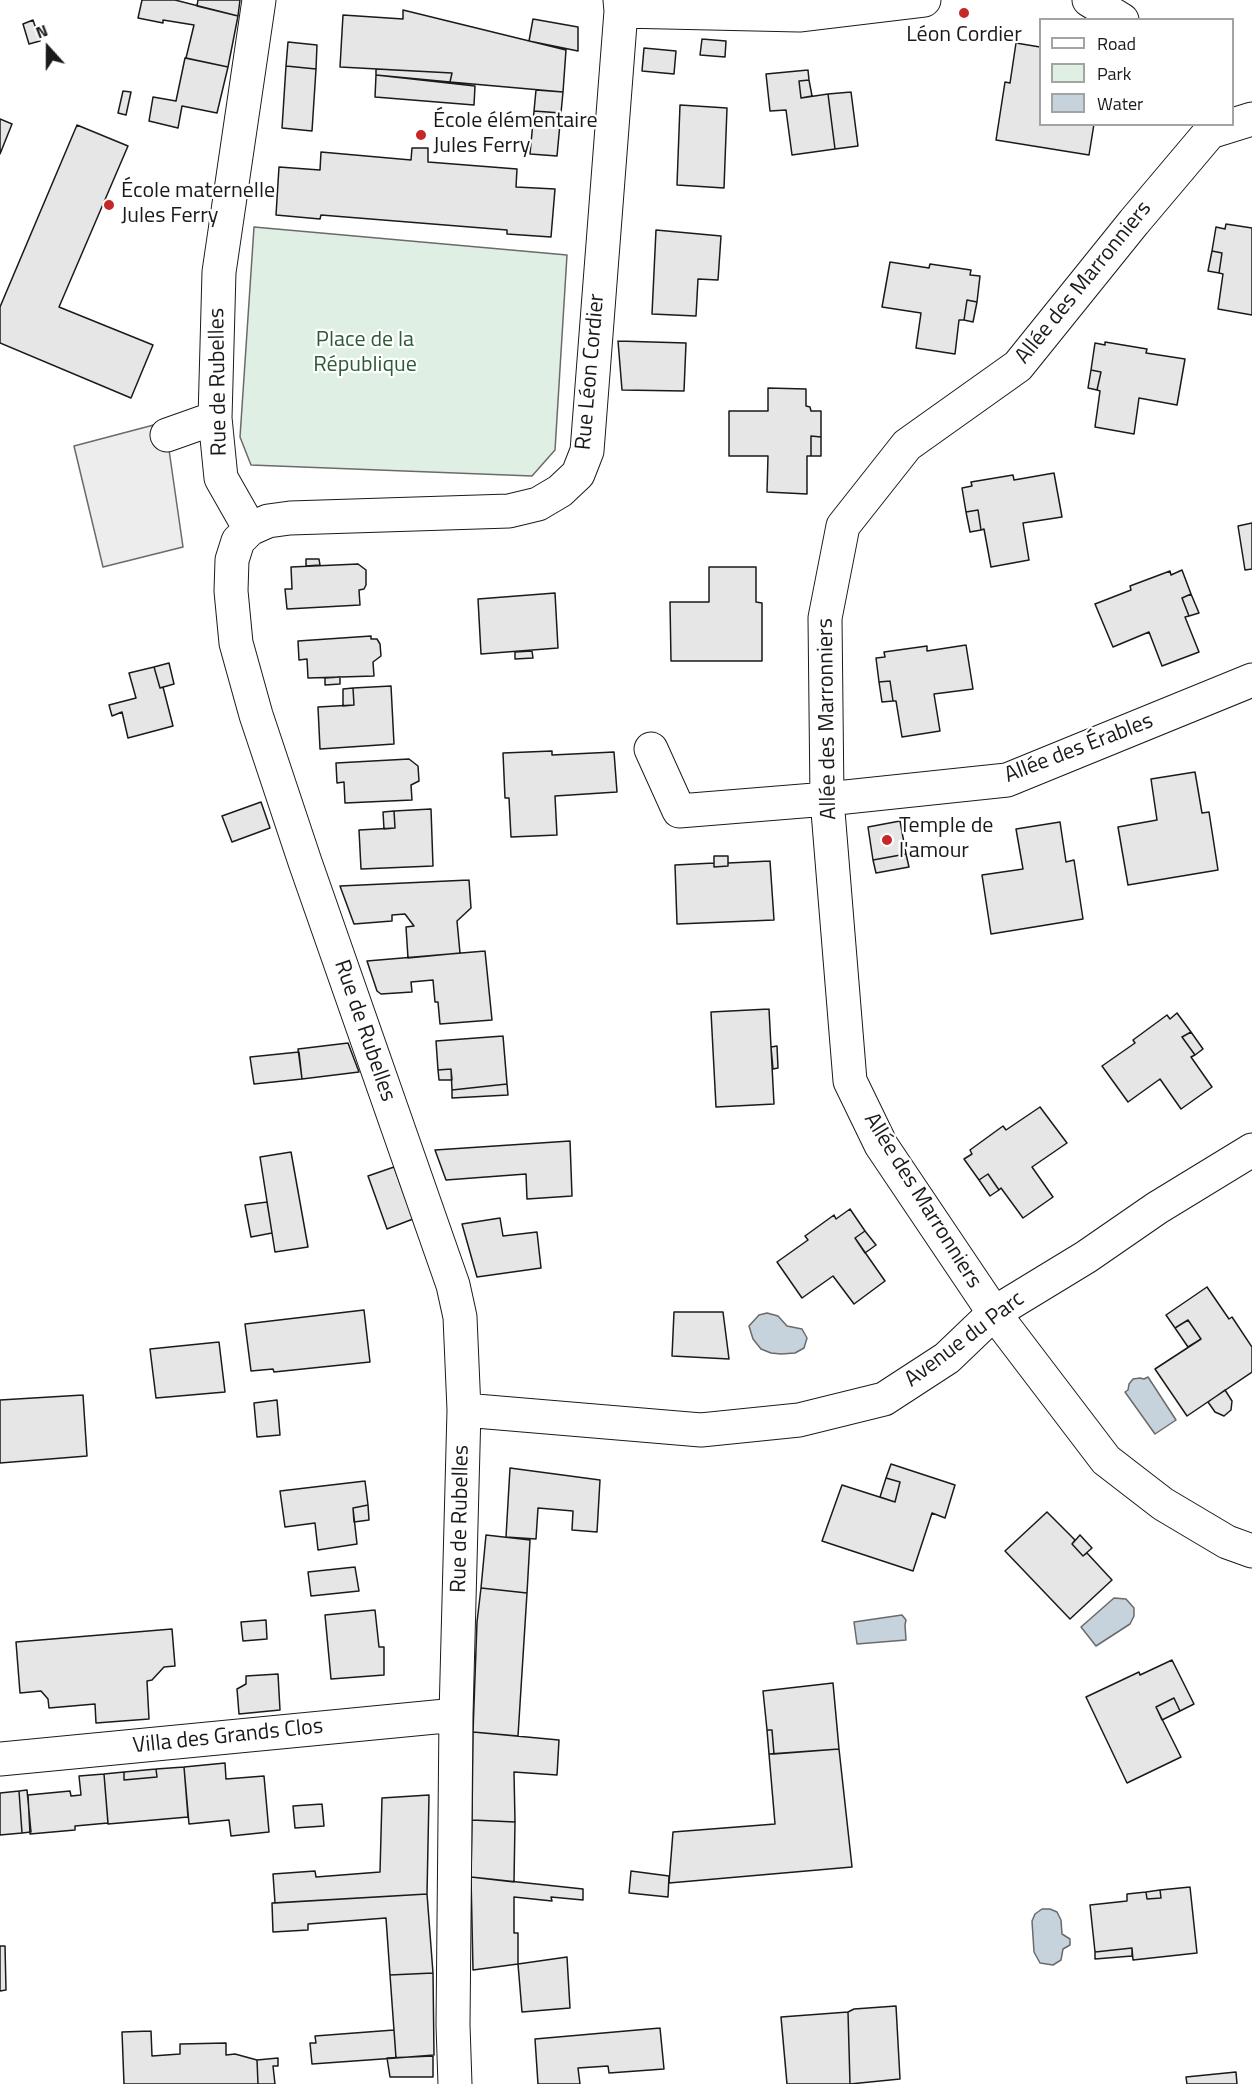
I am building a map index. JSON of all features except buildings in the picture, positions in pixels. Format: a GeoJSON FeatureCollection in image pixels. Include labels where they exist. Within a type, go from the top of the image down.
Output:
{"type":"FeatureCollection","features":[{"type":"Feature","properties":{"kind":"street","name":"Rue de Rubelles"},"geometry":{"type":"LineString","coordinates":[[259,0],[219,272],[215,418],[221,478],[250,529],[238,541],[232,560],[231,591],[236,643],[256,716],[453,1285],[460,1317],[464,1410],[456,1715],[453,2025],[455,2084]]}},
{"type":"Feature","properties":{"kind":"street"},"geometry":{"type":"LineString","coordinates":[[620,5],[799,15],[924,0]]}},
{"type":"Feature","properties":{"kind":"street"},"geometry":{"type":"LineString","coordinates":[[1089,0],[1119,18]]}},
{"type":"Feature","properties":{"kind":"street","name":"Rue Léon Cordier"},"geometry":{"type":"LineString","coordinates":[[250,529],[268,521],[290,518],[509,511],[538,504],[560,491],[578,474],[587,451],[620,5]]}},
{"type":"Feature","properties":{"kind":"street","name":"Allée des Marronniers"},"geometry":{"type":"LineString","coordinates":[[1234,123],[1252,119]]}},
{"type":"Feature","properties":{"kind":"street","name":"Allée des Marronniers"},"geometry":{"type":"LineString","coordinates":[[1207,128],[1018,366],[907,445],[843,526],[825,618],[827,799],[850,1082],[881,1145],[994,1313],[1106,1460],[1163,1504],[1252,1557]]}},
{"type":"Feature","properties":{"kind":"street"},"geometry":{"type":"LineString","coordinates":[[167,435],[215,418]]}},
{"type":"Feature","properties":{"kind":"street","name":"Allée des Érables"},"geometry":{"type":"LineString","coordinates":[[651,749],[679,811],[827,799],[1007,780],[1252,680]]}},
{"type":"Feature","properties":{"kind":"street","name":"Avenue du Parc"},"geometry":{"type":"LineString","coordinates":[[464,1410],[701,1430],[799,1420],[884,1399],[947,1358],[994,1313],[1252,1150]]}},
{"type":"Feature","properties":{"kind":"street","name":"Villa des Grands Clos"},"geometry":{"type":"LineString","coordinates":[[0,1759],[456,1715]]}},
{"type":"Feature","properties":{"kind":"green space","name":"Place de la République"},"geometry":{"type":"Polygon","coordinates":[[[254,227],[567,255],[555,450],[532,476],[251,465],[240,437],[254,227]]]}},
{"type":"Feature","properties":{"kind":"shaded area"},"geometry":{"type":"Polygon","coordinates":[[[165,422],[183,547],[103,567],[74,446],[165,422]]]}},
{"type":"Feature","properties":{"kind":"water"},"geometry":{"type":"Polygon","coordinates":[[[767,1313],[778,1316],[787,1326],[802,1329],[807,1338],[804,1348],[795,1353],[781,1354],[761,1349],[753,1339],[749,1326],[759,1315],[767,1313]]]}},
{"type":"Feature","properties":{"kind":"water"},"geometry":{"type":"Polygon","coordinates":[[[1148,1377],[1176,1420],[1155,1434],[1125,1392],[1133,1379],[1148,1377]]]}},
{"type":"Feature","properties":{"kind":"water"},"geometry":{"type":"Polygon","coordinates":[[[1114,1598],[1126,1599],[1134,1608],[1134,1616],[1130,1624],[1096,1646],[1081,1627],[1114,1598]]]}},
{"type":"Feature","properties":{"kind":"water"},"geometry":{"type":"Polygon","coordinates":[[[902,1615],[906,1620],[906,1640],[857,1644],[854,1622],[902,1615]]]}},
{"type":"Feature","properties":{"kind":"water"},"geometry":{"type":"Polygon","coordinates":[[[1042,1909],[1057,1912],[1061,1920],[1062,1934],[1070,1939],[1070,1945],[1063,1949],[1061,1960],[1053,1965],[1040,1963],[1034,1952],[1032,1921],[1035,1914],[1042,1909]]]}},
{"type":"Feature","properties":{"kind":"place","name":"Léon Cordier"},"geometry":{"type":"Point","coordinates":[964,13]}},
{"type":"Feature","properties":{"kind":"place","name":"École élémentaire Jules Ferry"},"geometry":{"type":"Point","coordinates":[421,135]}},
{"type":"Feature","properties":{"kind":"place","name":"École maternelle Jules Ferry"},"geometry":{"type":"Point","coordinates":[109,205]}},
{"type":"Feature","properties":{"kind":"place","name":"Temple de l'amour"},"geometry":{"type":"Point","coordinates":[887,840]}}]}
